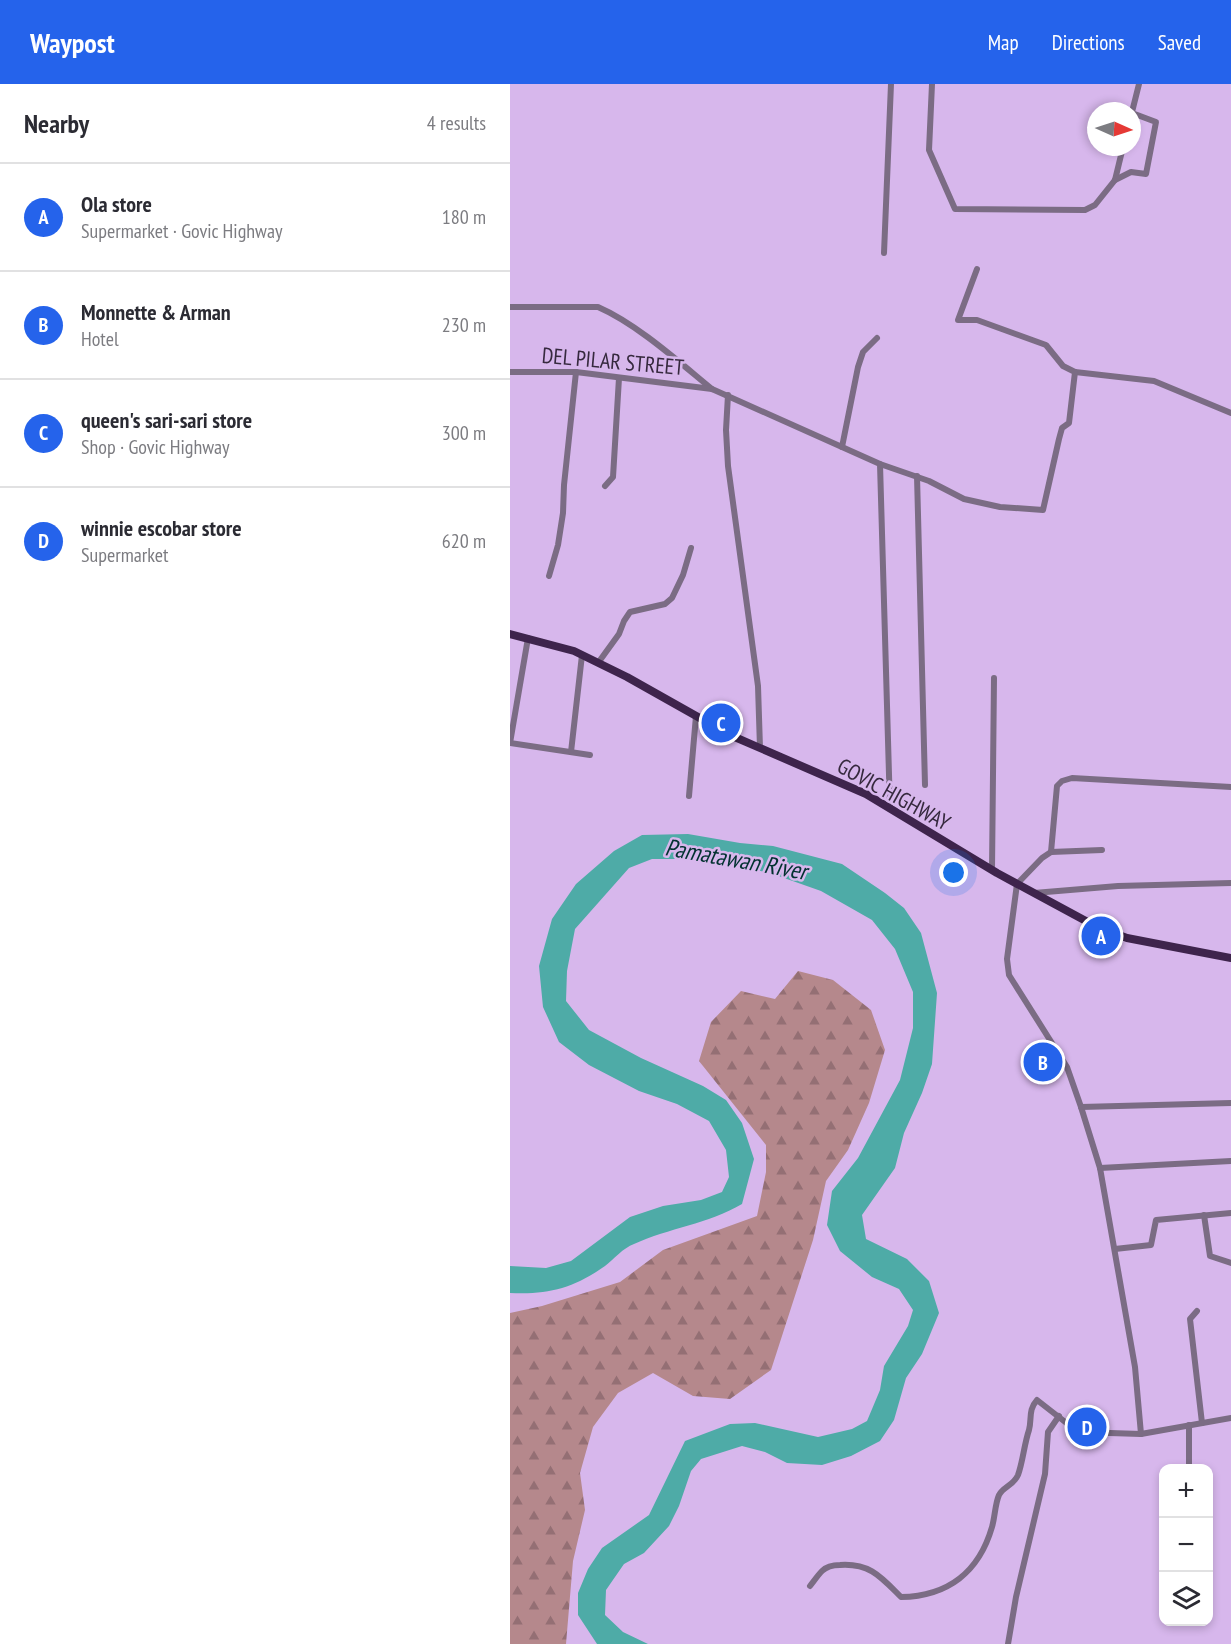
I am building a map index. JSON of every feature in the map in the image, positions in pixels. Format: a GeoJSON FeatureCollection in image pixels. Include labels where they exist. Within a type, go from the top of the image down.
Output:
{"type":"FeatureCollection","features":[{"type":"Feature","properties":{"kind":"main road","name":"GOVIC HIGHWAY"},"geometry":{"type":"LineString","coordinates":[[510,634],[574,651],[627,677],[730,735],[866,794],[992,870],[1097,927],[1127,938],[1231,958]]}},
{"type":"Feature","properties":{"kind":"street"},"geometry":{"type":"LineString","coordinates":[[884,253],[891,84]]}},
{"type":"Feature","properties":{"kind":"street"},"geometry":{"type":"LineString","coordinates":[[932,84],[929,150],[955,209],[1085,210],[1095,205],[1115,180],[1131,172],[1146,174],[1156,122],[1141,116]]}},
{"type":"Feature","properties":{"kind":"street"},"geometry":{"type":"LineString","coordinates":[[1134,102],[1139,84]]}},
{"type":"Feature","properties":{"kind":"street"},"geometry":{"type":"LineString","coordinates":[[1115,180],[1121,156]]}},
{"type":"Feature","properties":{"kind":"street"},"geometry":{"type":"LineString","coordinates":[[977,269],[958,320],[977,320],[1046,345],[1063,366],[1074,372],[1154,381],[1231,413]]}},
{"type":"Feature","properties":{"kind":"street"},"geometry":{"type":"LineString","coordinates":[[510,305],[598,307],[609,311],[667,351],[712,389],[880,464],[917,476],[964,499],[1000,507],[1043,510],[1062,428],[1069,423],[1074,372]]}},
{"type":"Feature","properties":{"kind":"street"},"geometry":{"type":"LineString","coordinates":[[842,447],[858,367],[863,352],[878,338]]}},
{"type":"Feature","properties":{"kind":"street","name":"DEL PILAR STREET"},"geometry":{"type":"LineString","coordinates":[[510,372],[576,372],[712,389]]}},
{"type":"Feature","properties":{"kind":"street"},"geometry":{"type":"LineString","coordinates":[[549,576],[558,545],[563,513],[576,372]]}},
{"type":"Feature","properties":{"kind":"street"},"geometry":{"type":"LineString","coordinates":[[605,486],[613,477],[619,378]]}},
{"type":"Feature","properties":{"kind":"street"},"geometry":{"type":"LineString","coordinates":[[728,395],[726,430],[728,466],[758,686],[760,748]]}},
{"type":"Feature","properties":{"kind":"street"},"geometry":{"type":"LineString","coordinates":[[880,464],[890,809]]}},
{"type":"Feature","properties":{"kind":"street"},"geometry":{"type":"LineString","coordinates":[[917,476],[925,785]]}},
{"type":"Feature","properties":{"kind":"street"},"geometry":{"type":"LineString","coordinates":[[598,663],[619,634],[630,612],[664,604],[672,598],[683,575],[691,548]]}},
{"type":"Feature","properties":{"kind":"street"},"geometry":{"type":"LineString","coordinates":[[528,639],[510,743],[590,755]]}},
{"type":"Feature","properties":{"kind":"street"},"geometry":{"type":"LineString","coordinates":[[571,752],[582,656]]}},
{"type":"Feature","properties":{"kind":"street"},"geometry":{"type":"LineString","coordinates":[[992,870],[994,678]]}},
{"type":"Feature","properties":{"kind":"street"},"geometry":{"type":"LineString","coordinates":[[689,796],[696,716]]}},
{"type":"Feature","properties":{"kind":"street"},"geometry":{"type":"LineString","coordinates":[[1052,852],[1057,786],[1062,781],[1072,778],[1231,787]]}},
{"type":"Feature","properties":{"kind":"street"},"geometry":{"type":"LineString","coordinates":[[1101,850],[1052,852],[1042,858],[1017,884],[1007,959],[1009,975],[1067,1067],[1082,1107],[1100,1168],[1135,1367],[1141,1434]]}},
{"type":"Feature","properties":{"kind":"street"},"geometry":{"type":"LineString","coordinates":[[1032,893],[1118,886],[1231,883]]}},
{"type":"Feature","properties":{"kind":"street"},"geometry":{"type":"LineString","coordinates":[[1082,1107],[1231,1103]]}},
{"type":"Feature","properties":{"kind":"street"},"geometry":{"type":"LineString","coordinates":[[1100,1168],[1231,1161]]}},
{"type":"Feature","properties":{"kind":"street"},"geometry":{"type":"LineString","coordinates":[[1115,1249],[1152,1245],[1156,1220],[1231,1213]]}},
{"type":"Feature","properties":{"kind":"street"},"geometry":{"type":"LineString","coordinates":[[1204,1215],[1210,1256],[1231,1263]]}},
{"type":"Feature","properties":{"kind":"street"},"geometry":{"type":"LineString","coordinates":[[1197,1311],[1190,1319],[1203,1423]]}},
{"type":"Feature","properties":{"kind":"street"},"geometry":{"type":"LineString","coordinates":[[810,1586],[823,1570],[843,1564],[863,1565],[902,1597],[922,1597],[942,1590],[961,1579],[980,1559],[992,1528],[999,1495],[1018,1476],[1033,1405],[1037,1400],[1078,1432],[1141,1434],[1231,1418]]}},
{"type":"Feature","properties":{"kind":"street"},"geometry":{"type":"LineString","coordinates":[[1008,1644],[1016,1597],[1045,1474],[1048,1432],[1059,1416]]}},
{"type":"Feature","properties":{"kind":"street"},"geometry":{"type":"LineString","coordinates":[[1189,1425],[1189,1464]]}},
{"type":"Feature","properties":{"kind":"green space"},"geometry":{"type":"Polygon","coordinates":[[[798,971],[833,980],[871,1010],[885,1050],[869,1103],[848,1150],[826,1181],[813,1240],[771,1370],[730,1399],[693,1396],[653,1373],[618,1393],[593,1427],[580,1473],[585,1510],[573,1561],[566,1644],[510,1644],[510,1313],[542,1306],[620,1282],[663,1250],[757,1216],[766,1172],[766,1145],[699,1061],[711,1022],[741,991],[775,999],[798,971]]]}},
{"type":"Feature","properties":{"kind":"water","name":"Pamatawan River"},"geometry":{"type":"Polygon","coordinates":[[[688,834],[773,846],[842,864],[904,908],[921,933],[937,993],[932,1064],[904,1133],[895,1168],[862,1215],[866,1239],[907,1259],[929,1281],[939,1313],[922,1354],[906,1378],[894,1420],[880,1441],[851,1456],[822,1465],[787,1463],[765,1452],[742,1446],[701,1459],[691,1471],[679,1506],[669,1526],[644,1553],[624,1564],[606,1590],[605,1615],[623,1632],[648,1644],[597,1644],[578,1615],[578,1593],[588,1569],[602,1548],[649,1515],[685,1441],[730,1424],[755,1423],[818,1437],[852,1429],[867,1421],[880,1390],[884,1366],[908,1326],[913,1310],[899,1289],[872,1277],[840,1251],[827,1225],[832,1191],[858,1158],[900,1080],[913,1028],[913,992],[895,949],[872,920],[821,891],[770,873],[704,859],[652,859],[629,868],[575,929],[567,971],[566,1001],[589,1030],[641,1058],[703,1086],[726,1100],[742,1123],[754,1159],[742,1204],[716,1216],[630,1246],[594,1274],[571,1285],[537,1293],[510,1293],[510,1266],[546,1268],[571,1261],[630,1217],[663,1206],[701,1200],[722,1192],[729,1177],[726,1150],[709,1121],[677,1104],[639,1091],[589,1065],[559,1042],[543,1007],[539,966],[552,919],[576,884],[614,851],[642,835],[688,834]]]}},
{"type":"Feature","properties":{"kind":"place","name":"queen's sari-sari store"},"geometry":{"type":"Point","coordinates":[721,723]}},
{"type":"Feature","properties":{"kind":"place","name":"Ola store"},"geometry":{"type":"Point","coordinates":[1101,936]}},
{"type":"Feature","properties":{"kind":"place","name":"Monnette & Arman"},"geometry":{"type":"Point","coordinates":[1043,1062]}},
{"type":"Feature","properties":{"kind":"place","name":"winnie escobar store"},"geometry":{"type":"Point","coordinates":[1087,1427]}}]}
